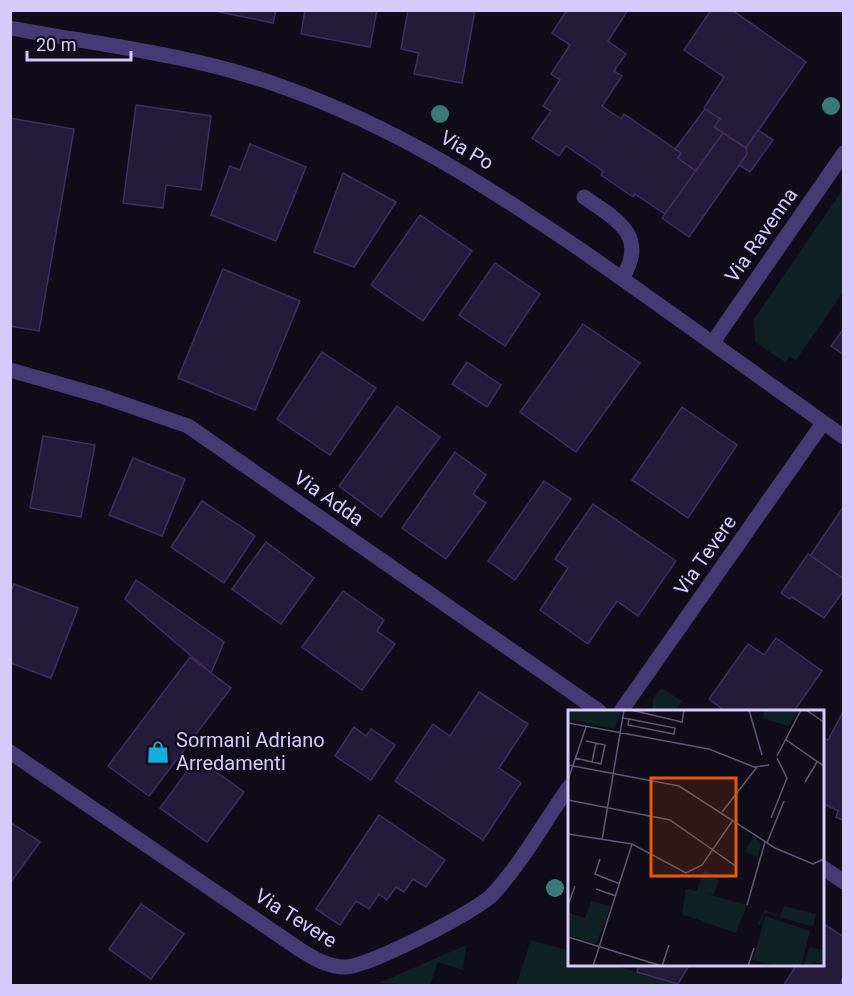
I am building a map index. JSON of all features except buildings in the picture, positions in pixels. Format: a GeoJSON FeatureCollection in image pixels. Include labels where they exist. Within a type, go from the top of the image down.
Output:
{"type":"FeatureCollection","features":[{"type":"Feature","properties":{"kind":"street","name":"Via Po"},"geometry":{"type":"LineString","coordinates":[[10,28],[238,72],[321,101],[447,161],[622,278],[843,437]]}},
{"type":"Feature","properties":{"kind":"street","name":"Via Ravenna"},"geometry":{"type":"LineString","coordinates":[[713,342],[843,153]]}},
{"type":"Feature","properties":{"kind":"street"},"geometry":{"type":"LineString","coordinates":[[585,196],[618,221],[626,230],[631,242],[632,260],[622,278]]}},
{"type":"Feature","properties":{"kind":"street","name":"Via Adda"},"geometry":{"type":"LineString","coordinates":[[10,370],[101,396],[188,426],[598,710]]}},
{"type":"Feature","properties":{"kind":"street","name":"Via Tevere"},"geometry":{"type":"LineString","coordinates":[[622,710],[824,423]]}},
{"type":"Feature","properties":{"kind":"street","name":"Via Tevere"},"geometry":{"type":"LineString","coordinates":[[10,752],[299,950],[330,966],[347,967],[416,938],[470,911],[490,897],[506,879],[568,788]]}},
{"type":"Feature","properties":{"kind":"street"},"geometry":{"type":"LineString","coordinates":[[824,868],[843,882]]}},
{"type":"Feature","properties":{"kind":"shaded area"},"geometry":{"type":"Polygon","coordinates":[[[843,189],[843,292],[796,360],[790,356],[785,362],[755,342],[754,319],[843,189]]]}},
{"type":"Feature","properties":{"kind":"shaded area"},"geometry":{"type":"Polygon","coordinates":[[[660,689],[663,689],[682,701],[676,710],[653,710],[653,698],[660,689]]]}},
{"type":"Feature","properties":{"kind":"shaded area"},"geometry":{"type":"Polygon","coordinates":[[[531,940],[568,951],[568,966],[616,966],[683,985],[516,986],[531,940]]]}},
{"type":"Feature","properties":{"kind":"shaded area"},"geometry":{"type":"Polygon","coordinates":[[[466,945],[463,970],[438,962],[430,985],[379,983],[466,945]]]}},
{"type":"Feature","properties":{"kind":"place","name":"Sormani Adriano Arredamenti"},"geometry":{"type":"Point","coordinates":[158,752]}}]}
